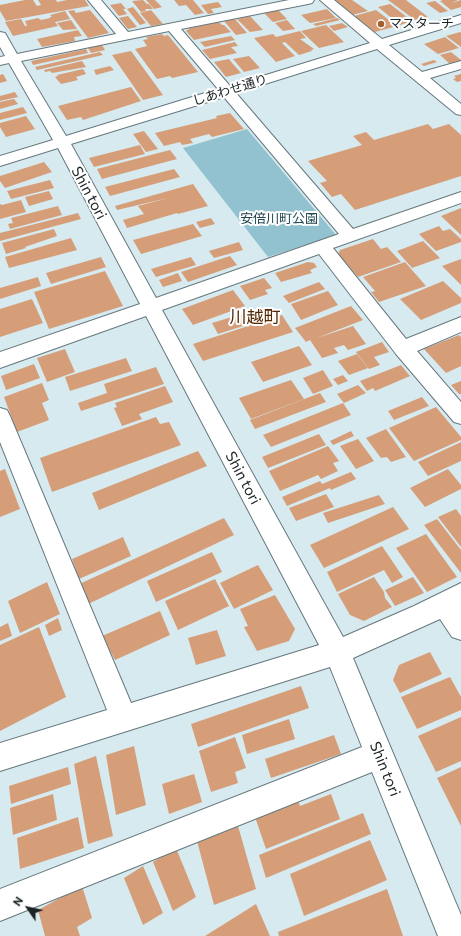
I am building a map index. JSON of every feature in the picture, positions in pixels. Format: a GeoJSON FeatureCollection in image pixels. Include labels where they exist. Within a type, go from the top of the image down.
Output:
{"type":"FeatureCollection","features":[{"type":"Feature","properties":{"kind":"street"},"geometry":{"type":"LineString","coordinates":[[94,0],[125,36]]}},
{"type":"Feature","properties":{"kind":"street"},"geometry":{"type":"LineString","coordinates":[[6,59],[172,27],[236,9],[308,0]]}},
{"type":"Feature","properties":{"kind":"street"},"geometry":{"type":"LineString","coordinates":[[326,0],[461,112]]}},
{"type":"Feature","properties":{"kind":"street","name":"しあわせ通り"},"geometry":{"type":"LineString","coordinates":[[0,161],[226,90],[380,44],[458,23]]}},
{"type":"Feature","properties":{"kind":"street"},"geometry":{"type":"LineString","coordinates":[[172,27],[350,236]]}},
{"type":"Feature","properties":{"kind":"street","name":"Shin tori"},"geometry":{"type":"LineString","coordinates":[[0,36],[6,59],[62,142],[150,308],[337,652],[454,936]]}},
{"type":"Feature","properties":{"kind":"street"},"geometry":{"type":"LineString","coordinates":[[419,77],[461,65]]}},
{"type":"Feature","properties":{"kind":"street"},"geometry":{"type":"LineString","coordinates":[[0,360],[461,197]]}},
{"type":"Feature","properties":{"kind":"street"},"geometry":{"type":"LineString","coordinates":[[322,246],[403,349],[461,416]]}},
{"type":"Feature","properties":{"kind":"street"},"geometry":{"type":"LineString","coordinates":[[403,349],[461,324]]}},
{"type":"Feature","properties":{"kind":"street"},"geometry":{"type":"LineString","coordinates":[[0,416],[124,718]]}},
{"type":"Feature","properties":{"kind":"street"},"geometry":{"type":"LineString","coordinates":[[0,756],[337,652],[423,615],[453,599],[461,628]]}},
{"type":"Feature","properties":{"kind":"street"},"geometry":{"type":"LineString","coordinates":[[0,905],[379,755]]}},
{"type":"Feature","properties":{"kind":"green space","name":"安倍川町公園"},"geometry":{"type":"Polygon","coordinates":[[[247,129],[336,235],[268,257],[183,148],[247,129]]]}},
{"type":"Feature","properties":{"kind":"building"},"geometry":{"type":"Polygon","coordinates":[[[33,0],[37,6],[41,5],[38,0],[56,0],[57,2],[67,0],[85,0],[89,6],[6,21],[0,11],[0,5],[33,0]]]}},
{"type":"Feature","properties":{"kind":"building"},"geometry":{"type":"Polygon","coordinates":[[[143,0],[153,9],[145,9],[146,11],[141,12],[132,1],[143,0]]]}},
{"type":"Feature","properties":{"kind":"building"},"geometry":{"type":"Polygon","coordinates":[[[146,0],[155,0],[162,7],[154,9],[146,0]]]}},
{"type":"Feature","properties":{"kind":"building"},"geometry":{"type":"Polygon","coordinates":[[[174,0],[193,0],[204,13],[195,15],[186,5],[179,6],[174,0]]]}},
{"type":"Feature","properties":{"kind":"building"},"geometry":{"type":"Polygon","coordinates":[[[334,0],[352,0],[368,11],[352,15],[334,0]]]}},
{"type":"Feature","properties":{"kind":"building"},"geometry":{"type":"Polygon","coordinates":[[[388,0],[406,0],[428,17],[415,20],[388,0]]]}},
{"type":"Feature","properties":{"kind":"building"},"geometry":{"type":"Polygon","coordinates":[[[458,0],[452,3],[461,0],[461,7],[451,10],[440,1],[458,0]]]}},
{"type":"Feature","properties":{"kind":"building"},"geometry":{"type":"Polygon","coordinates":[[[435,1],[448,11],[440,13],[426,3],[435,1]]]}},
{"type":"Feature","properties":{"kind":"building"},"geometry":{"type":"Polygon","coordinates":[[[218,2],[222,7],[211,9],[214,13],[208,14],[201,5],[218,2]]]}},
{"type":"Feature","properties":{"kind":"building"},"geometry":{"type":"Polygon","coordinates":[[[121,3],[126,9],[123,9],[127,14],[119,16],[110,5],[121,3]]]}},
{"type":"Feature","properties":{"kind":"building"},"geometry":{"type":"Polygon","coordinates":[[[390,4],[412,21],[400,25],[378,7],[390,4]]]}},
{"type":"Feature","properties":{"kind":"building"},"geometry":{"type":"Polygon","coordinates":[[[133,7],[146,23],[140,25],[127,9],[133,7]]]}},
{"type":"Feature","properties":{"kind":"building"},"geometry":{"type":"Polygon","coordinates":[[[327,9],[336,18],[310,23],[301,15],[327,9]]]}},
{"type":"Feature","properties":{"kind":"building"},"geometry":{"type":"Polygon","coordinates":[[[74,10],[76,13],[90,10],[109,33],[88,38],[68,11],[74,10]]]}},
{"type":"Feature","properties":{"kind":"building"},"geometry":{"type":"Polygon","coordinates":[[[151,10],[163,24],[151,26],[140,13],[151,10]]]}},
{"type":"Feature","properties":{"kind":"building"},"geometry":{"type":"Polygon","coordinates":[[[278,10],[287,19],[273,22],[264,13],[278,10]]]}},
{"type":"Feature","properties":{"kind":"building"},"geometry":{"type":"Polygon","coordinates":[[[376,10],[397,26],[375,32],[354,16],[376,10]]]}},
{"type":"Feature","properties":{"kind":"building"},"geometry":{"type":"Polygon","coordinates":[[[65,11],[70,19],[55,22],[58,26],[13,36],[5,22],[21,19],[25,26],[27,26],[25,21],[38,18],[41,20],[50,18],[52,17],[50,15],[65,11]]]}},
{"type":"Feature","properties":{"kind":"building"},"geometry":{"type":"Polygon","coordinates":[[[128,16],[137,27],[128,29],[119,18],[128,16]]]}},
{"type":"Feature","properties":{"kind":"building"},"geometry":{"type":"Polygon","coordinates":[[[250,16],[263,30],[250,32],[237,19],[250,16]]]}},
{"type":"Feature","properties":{"kind":"building"},"geometry":{"type":"Polygon","coordinates":[[[337,18],[340,20],[316,26],[313,24],[337,18]]]}},
{"type":"Feature","properties":{"kind":"building"},"geometry":{"type":"Polygon","coordinates":[[[235,19],[247,33],[236,35],[224,21],[235,19]]]}},
{"type":"Feature","properties":{"kind":"building"},"geometry":{"type":"Polygon","coordinates":[[[71,20],[77,29],[63,30],[57,23],[71,20]]]}},
{"type":"Feature","properties":{"kind":"building"},"geometry":{"type":"Polygon","coordinates":[[[287,20],[295,29],[283,31],[275,23],[287,20]]]}},
{"type":"Feature","properties":{"kind":"building"},"geometry":{"type":"Polygon","coordinates":[[[219,22],[231,32],[194,40],[186,31],[190,28],[219,22]]]}},
{"type":"Feature","properties":{"kind":"building"},"geometry":{"type":"Polygon","coordinates":[[[342,23],[348,27],[334,31],[329,26],[342,23]]]}},
{"type":"Feature","properties":{"kind":"building"},"geometry":{"type":"Polygon","coordinates":[[[326,25],[344,42],[319,48],[301,31],[326,25]]]}},
{"type":"Feature","properties":{"kind":"building"},"geometry":{"type":"Polygon","coordinates":[[[78,30],[82,36],[74,37],[75,41],[42,47],[37,39],[78,30]]]}},
{"type":"Feature","properties":{"kind":"building"},"geometry":{"type":"Polygon","coordinates":[[[300,31],[306,38],[300,39],[314,49],[311,50],[312,51],[299,55],[285,42],[282,43],[276,37],[300,31]]]}},
{"type":"Feature","properties":{"kind":"building"},"geometry":{"type":"Polygon","coordinates":[[[461,33],[461,47],[446,36],[461,33]]]}},
{"type":"Feature","properties":{"kind":"building"},"geometry":{"type":"Polygon","coordinates":[[[162,34],[164,36],[168,35],[198,72],[172,78],[170,76],[157,79],[135,49],[147,46],[143,40],[148,39],[146,37],[162,34]]]}},
{"type":"Feature","properties":{"kind":"building"},"geometry":{"type":"Polygon","coordinates":[[[273,34],[295,56],[276,62],[254,38],[273,34]]]}},
{"type":"Feature","properties":{"kind":"building"},"geometry":{"type":"Polygon","coordinates":[[[231,36],[235,40],[205,47],[200,42],[231,36]]]}},
{"type":"Feature","properties":{"kind":"building"},"geometry":{"type":"Polygon","coordinates":[[[445,37],[459,48],[438,54],[424,44],[445,37]]]}},
{"type":"Feature","properties":{"kind":"building"},"geometry":{"type":"Polygon","coordinates":[[[235,42],[238,46],[231,47],[237,53],[210,59],[202,50],[235,42]]]}},
{"type":"Feature","properties":{"kind":"building"},"geometry":{"type":"Polygon","coordinates":[[[102,45],[105,50],[91,53],[88,48],[102,45]]]}},
{"type":"Feature","properties":{"kind":"building"},"geometry":{"type":"Polygon","coordinates":[[[86,49],[88,53],[33,65],[31,61],[86,49]]]}},
{"type":"Feature","properties":{"kind":"building"},"geometry":{"type":"Polygon","coordinates":[[[131,51],[163,95],[143,100],[112,55],[131,51]]]}},
{"type":"Feature","properties":{"kind":"building"},"geometry":{"type":"Polygon","coordinates":[[[100,52],[103,55],[37,70],[35,67],[100,52]]]}},
{"type":"Feature","properties":{"kind":"building"},"geometry":{"type":"Polygon","coordinates":[[[451,52],[461,61],[450,64],[440,55],[451,52]]]}},
{"type":"Feature","properties":{"kind":"building"},"geometry":{"type":"Polygon","coordinates":[[[249,56],[260,68],[244,72],[233,59],[249,56]]]}},
{"type":"Feature","properties":{"kind":"building"},"geometry":{"type":"Polygon","coordinates":[[[229,59],[241,73],[226,77],[214,62],[229,59]]]}},
{"type":"Feature","properties":{"kind":"building"},"geometry":{"type":"Polygon","coordinates":[[[434,60],[437,62],[424,66],[421,64],[434,60]]]}},
{"type":"Feature","properties":{"kind":"building"},"geometry":{"type":"Polygon","coordinates":[[[82,61],[86,67],[52,73],[50,71],[45,72],[44,70],[82,61]]]}},
{"type":"Feature","properties":{"kind":"building"},"geometry":{"type":"Polygon","coordinates":[[[110,66],[114,70],[96,75],[94,70],[110,66]]]}},
{"type":"Feature","properties":{"kind":"building"},"geometry":{"type":"Polygon","coordinates":[[[83,69],[86,74],[76,77],[78,80],[61,84],[55,77],[58,76],[57,75],[83,69]]]}},
{"type":"Feature","properties":{"kind":"building"},"geometry":{"type":"Polygon","coordinates":[[[3,74],[7,81],[0,83],[0,75],[3,74]]]}},
{"type":"Feature","properties":{"kind":"building"},"geometry":{"type":"Polygon","coordinates":[[[461,74],[461,81],[457,82],[453,79],[456,78],[454,76],[461,74]]]}},
{"type":"Feature","properties":{"kind":"building"},"geometry":{"type":"Polygon","coordinates":[[[131,87],[141,101],[83,120],[81,117],[67,120],[58,106],[131,87]]]}},
{"type":"Feature","properties":{"kind":"building"},"geometry":{"type":"Polygon","coordinates":[[[15,92],[18,97],[0,101],[0,96],[15,92]]]}},
{"type":"Feature","properties":{"kind":"building"},"geometry":{"type":"Polygon","coordinates":[[[14,99],[18,104],[0,109],[0,102],[14,99]]]}},
{"type":"Feature","properties":{"kind":"building"},"geometry":{"type":"Polygon","coordinates":[[[23,107],[27,113],[0,120],[0,113],[23,107]]]}},
{"type":"Feature","properties":{"kind":"building"},"geometry":{"type":"Polygon","coordinates":[[[230,113],[244,129],[212,137],[209,134],[190,139],[193,143],[182,145],[180,142],[164,146],[155,133],[217,118],[216,116],[230,113]]]}},
{"type":"Feature","properties":{"kind":"building"},"geometry":{"type":"Polygon","coordinates":[[[26,116],[35,129],[6,137],[0,127],[0,123],[26,116]]]}},
{"type":"Feature","properties":{"kind":"building"},"geometry":{"type":"Polygon","coordinates":[[[428,124],[433,129],[449,124],[461,135],[461,176],[355,210],[341,194],[332,197],[320,183],[327,181],[308,161],[362,145],[353,136],[366,132],[374,140],[428,124]]]}},
{"type":"Feature","properties":{"kind":"building"},"geometry":{"type":"Polygon","coordinates":[[[144,131],[158,149],[146,152],[133,134],[144,131]]]}},
{"type":"Feature","properties":{"kind":"building"},"geometry":{"type":"Polygon","coordinates":[[[140,145],[145,154],[94,167],[89,158],[140,145]]]}},
{"type":"Feature","properties":{"kind":"building"},"geometry":{"type":"Polygon","coordinates":[[[170,150],[177,159],[102,179],[97,169],[170,150]]]}},
{"type":"Feature","properties":{"kind":"building"},"geometry":{"type":"Polygon","coordinates":[[[44,162],[52,172],[5,188],[0,181],[0,176],[44,162]]]}},
{"type":"Feature","properties":{"kind":"building"},"geometry":{"type":"Polygon","coordinates":[[[174,169],[180,177],[110,196],[105,187],[174,169]]]}},
{"type":"Feature","properties":{"kind":"building"},"geometry":{"type":"Polygon","coordinates":[[[50,180],[54,188],[11,199],[7,191],[50,180]]]}},
{"type":"Feature","properties":{"kind":"building"},"geometry":{"type":"Polygon","coordinates":[[[193,184],[208,206],[177,213],[127,228],[123,220],[144,214],[138,206],[168,198],[117,210],[115,206],[193,184]]]}},
{"type":"Feature","properties":{"kind":"building"},"geometry":{"type":"Polygon","coordinates":[[[49,191],[53,199],[29,206],[25,197],[49,191]]]}},
{"type":"Feature","properties":{"kind":"building"},"geometry":{"type":"Polygon","coordinates":[[[21,200],[26,212],[0,219],[0,204],[2,205],[21,200]]]}},
{"type":"Feature","properties":{"kind":"building"},"geometry":{"type":"Polygon","coordinates":[[[58,206],[62,215],[10,229],[8,224],[13,223],[11,218],[58,206]]]}},
{"type":"Feature","properties":{"kind":"building"},"geometry":{"type":"Polygon","coordinates":[[[461,208],[461,235],[441,216],[461,208]]]}},
{"type":"Feature","properties":{"kind":"building"},"geometry":{"type":"Polygon","coordinates":[[[78,213],[81,219],[0,241],[0,233],[78,213]]]}},
{"type":"Feature","properties":{"kind":"building"},"geometry":{"type":"Polygon","coordinates":[[[211,218],[215,224],[200,228],[196,222],[211,218]]]}},
{"type":"Feature","properties":{"kind":"building"},"geometry":{"type":"Polygon","coordinates":[[[193,224],[202,236],[141,254],[133,240],[193,224]]]}},
{"type":"Feature","properties":{"kind":"building"},"geometry":{"type":"Polygon","coordinates":[[[439,226],[443,231],[450,229],[461,239],[461,242],[436,251],[419,234],[439,226]]]}},
{"type":"Feature","properties":{"kind":"building"},"geometry":{"type":"Polygon","coordinates":[[[54,229],[57,236],[6,254],[2,243],[54,229]]]}},
{"type":"Feature","properties":{"kind":"building"},"geometry":{"type":"Polygon","coordinates":[[[71,238],[77,250],[9,268],[5,257],[71,238]]]}},
{"type":"Feature","properties":{"kind":"building"},"geometry":{"type":"Polygon","coordinates":[[[373,239],[381,249],[387,247],[401,262],[358,277],[338,254],[340,250],[373,239]]]}},
{"type":"Feature","properties":{"kind":"building"},"geometry":{"type":"Polygon","coordinates":[[[423,241],[440,258],[412,268],[397,251],[423,241]]]}},
{"type":"Feature","properties":{"kind":"building"},"geometry":{"type":"Polygon","coordinates":[[[239,242],[243,250],[214,258],[209,251],[239,242]]]}},
{"type":"Feature","properties":{"kind":"building"},"geometry":{"type":"Polygon","coordinates":[[[230,256],[237,265],[188,282],[181,272],[230,256]]]}},
{"type":"Feature","properties":{"kind":"building"},"geometry":{"type":"Polygon","coordinates":[[[101,257],[106,267],[51,284],[46,273],[101,257]]]}},
{"type":"Feature","properties":{"kind":"building"},"geometry":{"type":"Polygon","coordinates":[[[191,257],[196,265],[156,277],[151,269],[191,257]]]}},
{"type":"Feature","properties":{"kind":"building"},"geometry":{"type":"Polygon","coordinates":[[[461,259],[461,285],[442,266],[461,259]]]}},
{"type":"Feature","properties":{"kind":"building"},"geometry":{"type":"Polygon","coordinates":[[[308,262],[314,263],[317,267],[310,270],[312,273],[281,282],[275,273],[308,262]]]}},
{"type":"Feature","properties":{"kind":"building"},"geometry":{"type":"Polygon","coordinates":[[[405,262],[426,286],[379,302],[371,292],[375,291],[363,277],[405,262]]]}},
{"type":"Feature","properties":{"kind":"building"},"geometry":{"type":"Polygon","coordinates":[[[105,271],[123,306],[49,329],[34,292],[105,271]]]}},
{"type":"Feature","properties":{"kind":"building"},"geometry":{"type":"Polygon","coordinates":[[[178,273],[182,281],[163,287],[159,280],[178,273]]]}},
{"type":"Feature","properties":{"kind":"building"},"geometry":{"type":"Polygon","coordinates":[[[38,277],[41,286],[0,299],[0,288],[38,277]]]}},
{"type":"Feature","properties":{"kind":"building"},"geometry":{"type":"Polygon","coordinates":[[[264,278],[272,288],[265,290],[268,294],[250,300],[240,286],[264,278]]]}},
{"type":"Feature","properties":{"kind":"building"},"geometry":{"type":"Polygon","coordinates":[[[443,281],[461,298],[461,303],[421,320],[400,299],[443,281]]]}},
{"type":"Feature","properties":{"kind":"building"},"geometry":{"type":"Polygon","coordinates":[[[319,282],[325,289],[289,303],[283,296],[319,282]]]}},
{"type":"Feature","properties":{"kind":"building"},"geometry":{"type":"Polygon","coordinates":[[[233,290],[245,306],[193,325],[182,309],[233,290]]]}},
{"type":"Feature","properties":{"kind":"building"},"geometry":{"type":"Polygon","coordinates":[[[328,291],[338,305],[301,320],[291,304],[328,291]]]}},
{"type":"Feature","properties":{"kind":"building"},"geometry":{"type":"Polygon","coordinates":[[[32,299],[43,323],[0,337],[0,309],[32,299]]]}},
{"type":"Feature","properties":{"kind":"building"},"geometry":{"type":"Polygon","coordinates":[[[351,306],[363,320],[317,338],[353,326],[366,344],[348,350],[344,345],[334,348],[338,353],[322,358],[310,340],[306,342],[295,328],[351,306]]]}},
{"type":"Feature","properties":{"kind":"building"},"geometry":{"type":"Polygon","coordinates":[[[262,308],[268,318],[218,334],[212,323],[262,308]]]}},
{"type":"Feature","properties":{"kind":"building"},"geometry":{"type":"Polygon","coordinates":[[[282,315],[293,332],[203,361],[193,344],[282,315]]]}},
{"type":"Feature","properties":{"kind":"building"},"geometry":{"type":"Polygon","coordinates":[[[459,335],[461,337],[461,366],[446,373],[424,349],[459,335]]]}},
{"type":"Feature","properties":{"kind":"building"},"geometry":{"type":"Polygon","coordinates":[[[382,342],[389,352],[374,357],[380,365],[369,369],[356,352],[382,342]]]}},
{"type":"Feature","properties":{"kind":"building"},"geometry":{"type":"Polygon","coordinates":[[[299,346],[312,365],[263,382],[251,362],[299,346]]]}},
{"type":"Feature","properties":{"kind":"building"},"geometry":{"type":"Polygon","coordinates":[[[65,349],[75,372],[47,382],[37,358],[65,349]]]}},
{"type":"Feature","properties":{"kind":"building"},"geometry":{"type":"Polygon","coordinates":[[[357,354],[368,368],[349,375],[338,361],[357,354]]]}},
{"type":"Feature","properties":{"kind":"building"},"geometry":{"type":"Polygon","coordinates":[[[126,358],[132,371],[70,391],[65,377],[126,358]]]}},
{"type":"Feature","properties":{"kind":"building"},"geometry":{"type":"Polygon","coordinates":[[[34,364],[40,378],[6,390],[1,376],[34,364]]]}},
{"type":"Feature","properties":{"kind":"building"},"geometry":{"type":"Polygon","coordinates":[[[401,365],[410,376],[375,391],[373,388],[367,391],[360,381],[401,365]]]}},
{"type":"Feature","properties":{"kind":"building"},"geometry":{"type":"Polygon","coordinates":[[[156,367],[164,384],[81,411],[78,403],[107,393],[104,384],[156,367]]]}},
{"type":"Feature","properties":{"kind":"building"},"geometry":{"type":"Polygon","coordinates":[[[323,370],[333,386],[313,394],[303,378],[323,370]]]}},
{"type":"Feature","properties":{"kind":"building"},"geometry":{"type":"Polygon","coordinates":[[[343,375],[348,381],[338,385],[333,379],[343,375]]]}},
{"type":"Feature","properties":{"kind":"building"},"geometry":{"type":"Polygon","coordinates":[[[291,380],[304,399],[251,419],[239,398],[291,380]]]}},
{"type":"Feature","properties":{"kind":"building"},"geometry":{"type":"Polygon","coordinates":[[[461,381],[461,394],[459,394],[451,385],[461,381]]]}},
{"type":"Feature","properties":{"kind":"building"},"geometry":{"type":"Polygon","coordinates":[[[42,383],[49,400],[42,403],[49,420],[17,432],[4,397],[42,383]]]}},
{"type":"Feature","properties":{"kind":"building"},"geometry":{"type":"Polygon","coordinates":[[[358,385],[366,393],[344,403],[337,394],[358,385]]]}},
{"type":"Feature","properties":{"kind":"building"},"geometry":{"type":"Polygon","coordinates":[[[165,386],[173,402],[139,414],[142,419],[122,426],[114,408],[117,407],[115,403],[165,386]]]}},
{"type":"Feature","properties":{"kind":"building"},"geometry":{"type":"Polygon","coordinates":[[[320,393],[326,402],[255,429],[250,420],[320,393]]]}},
{"type":"Feature","properties":{"kind":"building"},"geometry":{"type":"Polygon","coordinates":[[[422,397],[429,406],[394,420],[388,411],[422,397]]]}},
{"type":"Feature","properties":{"kind":"building"},"geometry":{"type":"Polygon","coordinates":[[[343,403],[351,415],[271,447],[263,435],[343,403]]]}},
{"type":"Feature","properties":{"kind":"building"},"geometry":{"type":"Polygon","coordinates":[[[436,407],[461,437],[461,440],[414,461],[389,428],[436,407]]]}},
{"type":"Feature","properties":{"kind":"building"},"geometry":{"type":"Polygon","coordinates":[[[156,417],[160,424],[169,422],[181,445],[52,492],[40,458],[156,417]]]}},
{"type":"Feature","properties":{"kind":"building"},"geometry":{"type":"Polygon","coordinates":[[[386,429],[406,457],[391,462],[387,457],[381,458],[366,438],[386,429]]]}},
{"type":"Feature","properties":{"kind":"building"},"geometry":{"type":"Polygon","coordinates":[[[351,431],[354,436],[333,445],[330,441],[351,431]]]}},
{"type":"Feature","properties":{"kind":"building"},"geometry":{"type":"Polygon","coordinates":[[[319,434],[326,445],[268,468],[262,457],[319,434]]]}},
{"type":"Feature","properties":{"kind":"building"},"geometry":{"type":"Polygon","coordinates":[[[358,439],[374,461],[356,469],[340,446],[358,439]]]}},
{"type":"Feature","properties":{"kind":"building"},"geometry":{"type":"Polygon","coordinates":[[[461,442],[461,461],[428,476],[418,462],[461,442]]]}},
{"type":"Feature","properties":{"kind":"building"},"geometry":{"type":"Polygon","coordinates":[[[328,446],[339,461],[333,463],[338,471],[321,479],[318,475],[280,491],[269,471],[328,446]]]}},
{"type":"Feature","properties":{"kind":"building"},"geometry":{"type":"Polygon","coordinates":[[[198,451],[207,466],[99,510],[92,493],[198,451]]]}},
{"type":"Feature","properties":{"kind":"building"},"geometry":{"type":"Polygon","coordinates":[[[5,469],[20,509],[0,517],[0,471],[5,469]]]}},
{"type":"Feature","properties":{"kind":"building"},"geometry":{"type":"Polygon","coordinates":[[[448,469],[461,485],[461,489],[425,507],[410,488],[448,469]]]}},
{"type":"Feature","properties":{"kind":"building"},"geometry":{"type":"Polygon","coordinates":[[[351,472],[356,479],[287,506],[282,497],[320,481],[322,484],[351,472]]]}},
{"type":"Feature","properties":{"kind":"building"},"geometry":{"type":"Polygon","coordinates":[[[326,494],[334,507],[296,521],[289,508],[326,494]]]}},
{"type":"Feature","properties":{"kind":"building"},"geometry":{"type":"Polygon","coordinates":[[[379,495],[385,504],[328,523],[323,513],[379,495]]]}},
{"type":"Feature","properties":{"kind":"building"},"geometry":{"type":"Polygon","coordinates":[[[393,507],[409,529],[324,568],[310,545],[393,507]]]}},
{"type":"Feature","properties":{"kind":"building"},"geometry":{"type":"Polygon","coordinates":[[[456,509],[461,516],[461,547],[438,517],[456,509]]]}},
{"type":"Feature","properties":{"kind":"building"},"geometry":{"type":"Polygon","coordinates":[[[224,518],[234,535],[86,605],[77,585],[224,518]]]}},
{"type":"Feature","properties":{"kind":"building"},"geometry":{"type":"Polygon","coordinates":[[[437,519],[461,550],[461,573],[424,525],[437,519]]]}},
{"type":"Feature","properties":{"kind":"building"},"geometry":{"type":"Polygon","coordinates":[[[426,534],[457,577],[427,592],[396,548],[426,534]]]}},
{"type":"Feature","properties":{"kind":"building"},"geometry":{"type":"Polygon","coordinates":[[[123,537],[131,556],[79,579],[72,559],[123,537]]]}},
{"type":"Feature","properties":{"kind":"building"},"geometry":{"type":"Polygon","coordinates":[[[382,546],[403,577],[392,583],[384,570],[337,592],[327,572],[382,546]]]}},
{"type":"Feature","properties":{"kind":"building"},"geometry":{"type":"Polygon","coordinates":[[[212,552],[222,572],[156,602],[147,581],[212,552]]]}},
{"type":"Feature","properties":{"kind":"building"},"geometry":{"type":"Polygon","coordinates":[[[258,565],[273,590],[234,609],[220,583],[258,565]]]}},
{"type":"Feature","properties":{"kind":"building"},"geometry":{"type":"Polygon","coordinates":[[[374,577],[384,592],[385,598],[392,607],[364,621],[350,615],[338,594],[374,577]]]}},
{"type":"Feature","properties":{"kind":"building"},"geometry":{"type":"Polygon","coordinates":[[[413,577],[424,593],[395,606],[385,590],[413,577]]]}},
{"type":"Feature","properties":{"kind":"building"},"geometry":{"type":"Polygon","coordinates":[[[215,579],[229,606],[178,630],[165,601],[215,579]]]}},
{"type":"Feature","properties":{"kind":"building"},"geometry":{"type":"Polygon","coordinates":[[[47,582],[60,614],[20,633],[8,601],[47,582]]]}},
{"type":"Feature","properties":{"kind":"building"},"geometry":{"type":"Polygon","coordinates":[[[275,595],[295,629],[289,641],[257,651],[244,627],[248,626],[240,609],[275,595]]]}},
{"type":"Feature","properties":{"kind":"building"},"geometry":{"type":"Polygon","coordinates":[[[160,611],[170,635],[115,660],[102,636],[160,611]]]}},
{"type":"Feature","properties":{"kind":"building"},"geometry":{"type":"Polygon","coordinates":[[[58,618],[62,630],[49,636],[45,625],[58,618]]]}},
{"type":"Feature","properties":{"kind":"building"},"geometry":{"type":"Polygon","coordinates":[[[8,623],[12,636],[0,641],[0,627],[8,623]]]}},
{"type":"Feature","properties":{"kind":"building"},"geometry":{"type":"Polygon","coordinates":[[[39,627],[66,697],[0,731],[0,645],[39,627]]]}},
{"type":"Feature","properties":{"kind":"building"},"geometry":{"type":"Polygon","coordinates":[[[217,630],[226,656],[196,665],[188,638],[217,630]]]}},
{"type":"Feature","properties":{"kind":"building"},"geometry":{"type":"Polygon","coordinates":[[[430,652],[442,674],[400,693],[393,680],[399,665],[430,652]]]}},
{"type":"Feature","properties":{"kind":"building"},"geometry":{"type":"Polygon","coordinates":[[[450,677],[461,697],[461,710],[417,729],[401,697],[450,677]]]}},
{"type":"Feature","properties":{"kind":"building"},"geometry":{"type":"Polygon","coordinates":[[[301,686],[309,708],[198,747],[191,724],[301,686]]]}},
{"type":"Feature","properties":{"kind":"building"},"geometry":{"type":"Polygon","coordinates":[[[461,717],[461,761],[436,772],[418,736],[461,717]]]}},
{"type":"Feature","properties":{"kind":"building"},"geometry":{"type":"Polygon","coordinates":[[[289,719],[295,739],[247,754],[242,735],[289,719]]]}},
{"type":"Feature","properties":{"kind":"building"},"geometry":{"type":"Polygon","coordinates":[[[334,735],[341,754],[271,778],[265,759],[334,735]]]}},
{"type":"Feature","properties":{"kind":"building"},"geometry":{"type":"Polygon","coordinates":[[[235,737],[246,768],[235,772],[238,783],[211,792],[199,751],[235,737]]]}},
{"type":"Feature","properties":{"kind":"building"},"geometry":{"type":"Polygon","coordinates":[[[134,746],[146,805],[116,815],[106,755],[134,746]]]}},
{"type":"Feature","properties":{"kind":"building"},"geometry":{"type":"Polygon","coordinates":[[[96,756],[113,836],[88,844],[74,764],[96,756]]]}},
{"type":"Feature","properties":{"kind":"building"},"geometry":{"type":"Polygon","coordinates":[[[68,767],[71,784],[11,804],[9,786],[68,767]]]}},
{"type":"Feature","properties":{"kind":"building"},"geometry":{"type":"Polygon","coordinates":[[[461,767],[461,826],[437,778],[461,767]]]}},
{"type":"Feature","properties":{"kind":"building"},"geometry":{"type":"Polygon","coordinates":[[[194,774],[202,802],[169,814],[162,784],[194,774]]]}},
{"type":"Feature","properties":{"kind":"building"},"geometry":{"type":"Polygon","coordinates":[[[53,794],[57,820],[13,835],[10,808],[53,794]]]}},
{"type":"Feature","properties":{"kind":"building"},"geometry":{"type":"Polygon","coordinates":[[[331,794],[340,819],[266,849],[255,817],[298,800],[300,806],[331,794]]]}},
{"type":"Feature","properties":{"kind":"building"},"geometry":{"type":"Polygon","coordinates":[[[363,813],[371,834],[266,878],[259,855],[363,813]]]}},
{"type":"Feature","properties":{"kind":"building"},"geometry":{"type":"Polygon","coordinates":[[[78,817],[84,848],[20,869],[17,838],[78,817]]]}},
{"type":"Feature","properties":{"kind":"building"},"geometry":{"type":"Polygon","coordinates":[[[238,826],[256,889],[214,905],[197,841],[238,826]]]}},
{"type":"Feature","properties":{"kind":"building"},"geometry":{"type":"Polygon","coordinates":[[[370,840],[387,880],[304,916],[290,874],[370,840]]]}},
{"type":"Feature","properties":{"kind":"building"},"geometry":{"type":"Polygon","coordinates":[[[176,848],[196,897],[173,911],[153,862],[176,848]]]}},
{"type":"Feature","properties":{"kind":"building"},"geometry":{"type":"Polygon","coordinates":[[[143,866],[163,913],[143,925],[124,878],[143,866]]]}},
{"type":"Feature","properties":{"kind":"building"},"geometry":{"type":"Polygon","coordinates":[[[82,886],[92,918],[77,927],[80,936],[45,936],[38,910],[82,886]]]}},
{"type":"Feature","properties":{"kind":"building"},"geometry":{"type":"Polygon","coordinates":[[[387,889],[403,936],[279,936],[278,932],[387,889]]]}},
{"type":"Feature","properties":{"kind":"building"},"geometry":{"type":"Polygon","coordinates":[[[256,904],[270,936],[205,936],[256,904]]]}},
{"type":"Feature","properties":{"kind":"place","name":"マスターチ"},"geometry":{"type":"Point","coordinates":[381,24]}},
{"type":"Feature","properties":{"kind":"district","name":"川越町"},"geometry":{"type":"Point","coordinates":[255,317]}}]}
